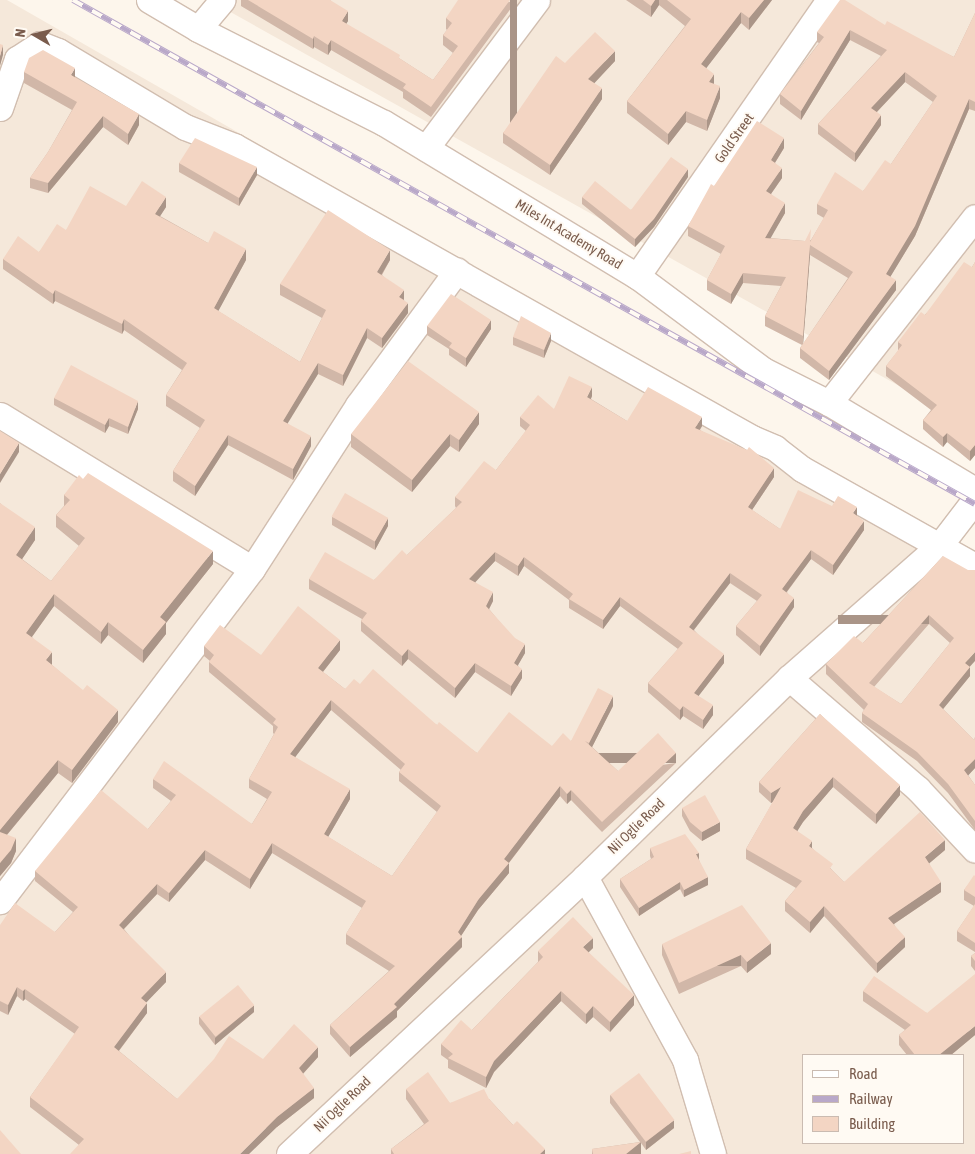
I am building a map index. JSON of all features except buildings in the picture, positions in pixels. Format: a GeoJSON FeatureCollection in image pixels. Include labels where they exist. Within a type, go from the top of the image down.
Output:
{"type":"FeatureCollection","features":[{"type":"Feature","properties":{"kind":"street","name":"Miles Int Academy Road"},"geometry":{"type":"LineString","coordinates":[[149,0],[198,29],[384,123],[637,276],[763,370],[829,403],[975,491]]}},
{"type":"Feature","properties":{"kind":"street"},"geometry":{"type":"LineString","coordinates":[[198,29],[222,0]]}},
{"type":"Feature","properties":{"kind":"street"},"geometry":{"type":"LineString","coordinates":[[426,148],[537,0]]}},
{"type":"Feature","properties":{"kind":"street","name":"Gold Street"},"geometry":{"type":"LineString","coordinates":[[637,276],[830,0]]}},
{"type":"Feature","properties":{"kind":"street"},"geometry":{"type":"LineString","coordinates":[[0,108],[17,59],[40,44],[58,51],[185,126],[234,146],[752,438],[775,448],[802,469],[975,566]]}},
{"type":"Feature","properties":{"kind":"street"},"geometry":{"type":"LineString","coordinates":[[829,403],[975,217]]}},
{"type":"Feature","properties":{"kind":"street"},"geometry":{"type":"LineString","coordinates":[[2,893],[252,569],[358,405],[457,270]]}},
{"type":"Feature","properties":{"kind":"street"},"geometry":{"type":"LineString","coordinates":[[0,415],[252,569]]}},
{"type":"Feature","properties":{"kind":"street","name":"Nii Oglie Road"},"geometry":{"type":"LineString","coordinates":[[289,1154],[585,876],[789,678],[940,545],[973,502],[975,491]]}},
{"type":"Feature","properties":{"kind":"street"},"geometry":{"type":"LineString","coordinates":[[789,678],[918,789],[975,850]]}},
{"type":"Feature","properties":{"kind":"street"},"geometry":{"type":"LineString","coordinates":[[585,876],[685,1060],[713,1154]]}},
{"type":"Feature","properties":{"kind":"shaded area"},"geometry":{"type":"Polygon","coordinates":[[[0,0],[7,0],[975,555],[975,1154],[0,1154],[0,0]]]}},
{"type":"Feature","properties":{"kind":"shaded area"},"geometry":{"type":"Polygon","coordinates":[[[209,0],[975,0],[975,406],[960,420],[209,0]]]}},
{"type":"Feature","properties":{"kind":"railway"},"geometry":{"type":"LineString","coordinates":[[73,0],[975,504]]}}]}
